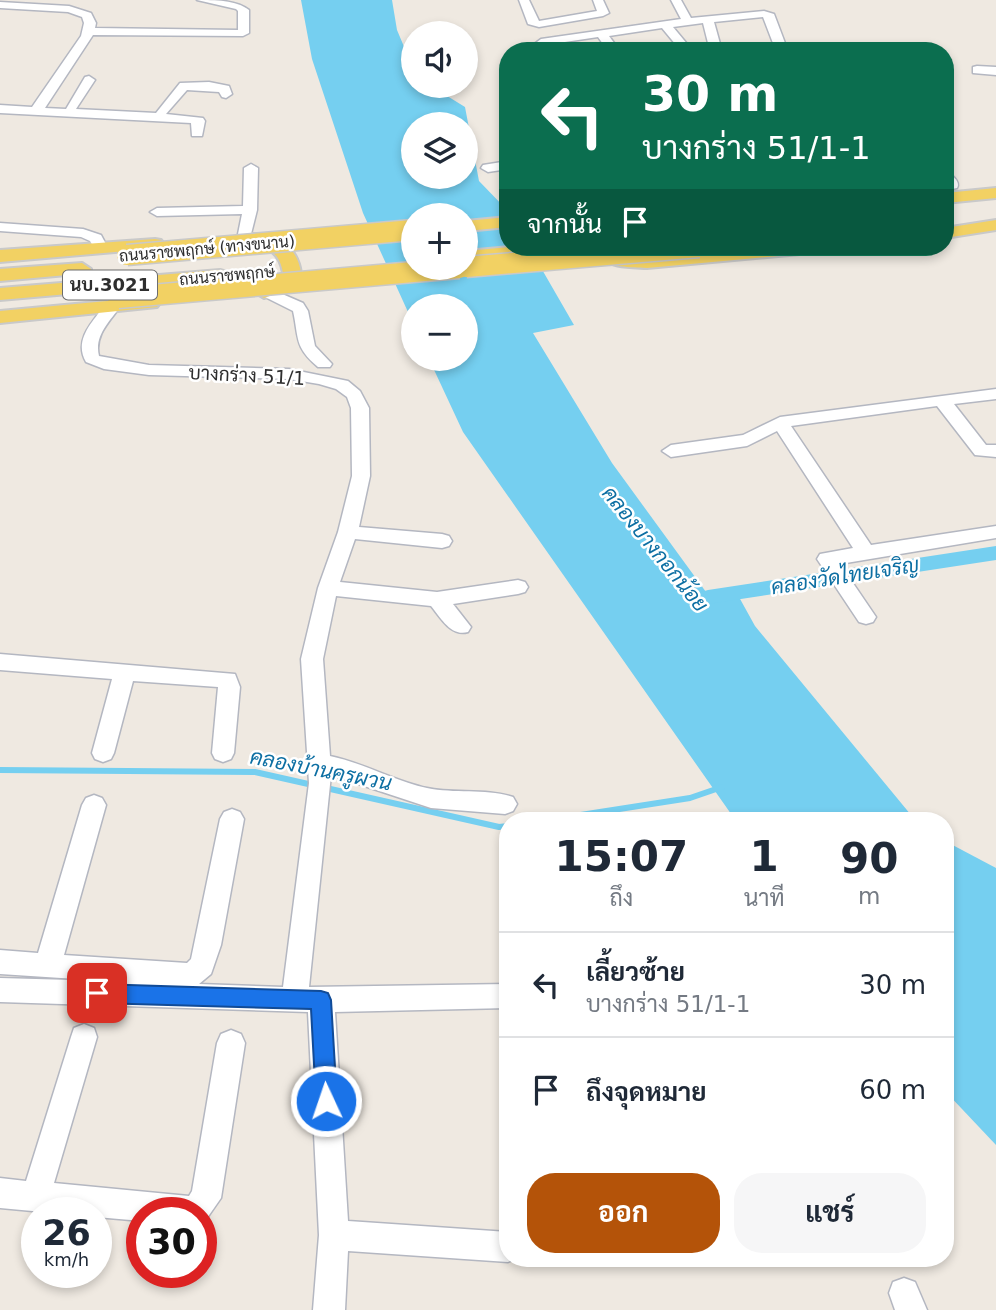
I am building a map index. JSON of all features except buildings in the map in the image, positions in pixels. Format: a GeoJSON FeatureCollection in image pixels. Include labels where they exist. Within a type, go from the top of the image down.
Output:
{"type":"FeatureCollection","features":[{"type":"Feature","properties":{"kind":"main road"},"geometry":{"type":"LineString","coordinates":[[954,185],[996,182]]}},
{"type":"Feature","properties":{"kind":"main road"},"geometry":{"type":"LineString","coordinates":[[954,187],[996,193]]}},
{"type":"Feature","properties":{"kind":"main road"},"geometry":{"type":"LineString","coordinates":[[954,213],[996,210]]}},
{"type":"Feature","properties":{"kind":"main road"},"geometry":{"type":"LineString","coordinates":[[478,225],[499,223]]}},
{"type":"Feature","properties":{"kind":"main road"},"geometry":{"type":"LineString","coordinates":[[954,226],[996,224]]}},
{"type":"Feature","properties":{"kind":"main road"},"geometry":{"type":"LineString","coordinates":[[954,231],[996,224]]}},
{"type":"Feature","properties":{"kind":"main road","name":"ถนนราชพฤกษ์ (ทางขนาน)"},"geometry":{"type":"LineString","coordinates":[[0,263],[127,255],[401,231]]}},
{"type":"Feature","properties":{"kind":"main road"},"geometry":{"type":"LineString","coordinates":[[478,237],[499,235]]}},
{"type":"Feature","properties":{"kind":"main road"},"geometry":{"type":"LineString","coordinates":[[0,256],[244,239],[271,242],[289,255],[292,274],[278,288],[266,292],[115,302],[0,317]]}},
{"type":"Feature","properties":{"kind":"main road","name":"ถนนราชพฤกษ์"},"geometry":{"type":"LineString","coordinates":[[0,294],[401,244]]}},
{"type":"Feature","properties":{"kind":"main road"},"geometry":{"type":"LineString","coordinates":[[478,255],[499,253]]}},
{"type":"Feature","properties":{"kind":"main road"},"geometry":{"type":"LineString","coordinates":[[478,266],[594,256]]}},
{"type":"Feature","properties":{"kind":"main road"},"geometry":{"type":"LineString","coordinates":[[609,256],[624,261],[647,262],[717,256]]}},
{"type":"Feature","properties":{"kind":"main road","name":"ถนนราชพฤกษ์"},"geometry":{"type":"LineString","coordinates":[[0,275],[401,260]]}},
{"type":"Feature","properties":{"kind":"main road","name":"นบ.3021"},"geometry":{"type":"LineString","coordinates":[[0,307],[115,302],[401,274]]}},
{"type":"Feature","properties":{"kind":"street"},"geometry":{"type":"LineString","coordinates":[[69,9],[84,0]]}},
{"type":"Feature","properties":{"kind":"street"},"geometry":{"type":"LineString","coordinates":[[88,31],[243,33],[244,9],[240,5],[228,1],[202,0]]}},
{"type":"Feature","properties":{"kind":"street"},"geometry":{"type":"LineString","coordinates":[[524,0],[532,22],[536,24],[603,13],[598,0]]}},
{"type":"Feature","properties":{"kind":"street"},"geometry":{"type":"LineString","coordinates":[[0,5],[69,9],[87,15],[90,23],[88,31],[38,108]]}},
{"type":"Feature","properties":{"kind":"street"},"geometry":{"type":"LineString","coordinates":[[541,42],[665,24],[683,12],[708,20],[768,15],[778,42]]}},
{"type":"Feature","properties":{"kind":"street"},"geometry":{"type":"LineString","coordinates":[[708,20],[714,42]]}},
{"type":"Feature","properties":{"kind":"street"},"geometry":{"type":"LineString","coordinates":[[665,24],[680,42]]}},
{"type":"Feature","properties":{"kind":"street"},"geometry":{"type":"LineString","coordinates":[[601,33],[608,42]]}},
{"type":"Feature","properties":{"kind":"street"},"geometry":{"type":"LineString","coordinates":[[976,70],[996,71]]}},
{"type":"Feature","properties":{"kind":"street"},"geometry":{"type":"LineString","coordinates":[[71,107],[89,80]]}},
{"type":"Feature","properties":{"kind":"street"},"geometry":{"type":"LineString","coordinates":[[161,112],[184,86],[222,88],[226,94]]}},
{"type":"Feature","properties":{"kind":"street"},"geometry":{"type":"LineString","coordinates":[[0,108],[71,107],[207,114]]}},
{"type":"Feature","properties":{"kind":"street"},"geometry":{"type":"LineString","coordinates":[[38,108],[192,119],[199,121],[197,133]]}},
{"type":"Feature","properties":{"kind":"street"},"geometry":{"type":"LineString","coordinates":[[488,168],[499,166]]}},
{"type":"Feature","properties":{"kind":"street"},"geometry":{"type":"LineString","coordinates":[[244,239],[250,209],[251,168]]}},
{"type":"Feature","properties":{"kind":"street"},"geometry":{"type":"LineString","coordinates":[[157,212],[250,209]]}},
{"type":"Feature","properties":{"kind":"street"},"geometry":{"type":"LineString","coordinates":[[0,227],[83,233],[96,238],[101,248]]}},
{"type":"Feature","properties":{"kind":"street"},"geometry":{"type":"LineString","coordinates":[[266,292],[297,306],[301,312],[302,341],[307,350],[324,365]]}},
{"type":"Feature","properties":{"kind":"street","name":"บางกร่าง 51/1"},"geometry":{"type":"LineString","coordinates":[[115,302],[88,342],[92,359],[104,364],[149,370],[289,374],[320,379],[342,386],[354,395],[360,408],[361,468],[356,499],[348,532],[328,588],[312,659],[319,783]]}},
{"type":"Feature","properties":{"kind":"street"},"geometry":{"type":"LineString","coordinates":[[671,451],[747,440],[780,422],[941,399],[996,394]]}},
{"type":"Feature","properties":{"kind":"street"},"geometry":{"type":"LineString","coordinates":[[941,399],[988,451],[996,470]]}},
{"type":"Feature","properties":{"kind":"street"},"geometry":{"type":"LineString","coordinates":[[780,422],[865,552]]}},
{"type":"Feature","properties":{"kind":"street"},"geometry":{"type":"LineString","coordinates":[[866,617],[827,559],[996,531]]}},
{"type":"Feature","properties":{"kind":"street"},"geometry":{"type":"LineString","coordinates":[[348,532],[442,541]]}},
{"type":"Feature","properties":{"kind":"street"},"geometry":{"type":"LineString","coordinates":[[328,588],[437,599],[518,587]]}},
{"type":"Feature","properties":{"kind":"street"},"geometry":{"type":"LineString","coordinates":[[437,599],[461,627]]}},
{"type":"Feature","properties":{"kind":"street"},"geometry":{"type":"LineString","coordinates":[[2,669],[125,671],[226,680],[229,687],[223,753]]}},
{"type":"Feature","properties":{"kind":"street"},"geometry":{"type":"LineString","coordinates":[[103,753],[125,671]]}},
{"type":"Feature","properties":{"kind":"street"},"geometry":{"type":"LineString","coordinates":[[329,1310],[334,1235],[308,999],[319,783],[345,767],[423,796],[449,801],[505,804]]}},
{"type":"Feature","properties":{"kind":"street"},"geometry":{"type":"LineString","coordinates":[[48,964],[94,805]]}},
{"type":"Feature","properties":{"kind":"street"},"geometry":{"type":"LineString","coordinates":[[0,962],[191,975],[202,966],[232,820]]}},
{"type":"Feature","properties":{"kind":"street"},"geometry":{"type":"LineString","coordinates":[[0,990],[308,999],[499,996]]}},
{"type":"Feature","properties":{"kind":"street"},"geometry":{"type":"LineString","coordinates":[[36,1196],[84,1037]]}},
{"type":"Feature","properties":{"kind":"street"},"geometry":{"type":"LineString","coordinates":[[0,1193],[195,1211],[206,1198],[231,1043]]}},
{"type":"Feature","properties":{"kind":"street"},"geometry":{"type":"LineString","coordinates":[[334,1235],[499,1246]]}},
{"type":"Feature","properties":{"kind":"water","name":"คลองบางกอกน้อย"},"geometry":{"type":"Polygon","coordinates":[[[301,0],[392,0],[401,40],[401,98],[450,98],[465,107],[466,112],[401,112],[401,189],[478,189],[478,176],[479,181],[499,202],[499,256],[534,256],[574,325],[533,333],[612,463],[706,592],[734,588],[755,626],[909,812],[730,812],[463,432],[435,371],[478,371],[478,294],[401,294],[401,297],[363,213],[312,59],[301,0]]]}},
{"type":"Feature","properties":{"kind":"water"},"geometry":{"type":"Polygon","coordinates":[[[954,846],[996,868],[996,1145],[954,1101],[954,846]]]}},
{"type":"Feature","properties":{"kind":"waterway","name":"คลองวัดไทยเจริญ"},"geometry":{"type":"LineString","coordinates":[[708,597],[996,553]]}},
{"type":"Feature","properties":{"kind":"waterway","name":"คลองบ้านครูผวน"},"geometry":{"type":"LineString","coordinates":[[0,770],[255,772],[499,827]]}},
{"type":"Feature","properties":{"kind":"waterway","name":"คลองบ้านครูผวน"},"geometry":{"type":"LineString","coordinates":[[600,812],[690,798],[722,787]]}},
{"type":"Feature","properties":{"kind":"route"},"geometry":{"type":"LineString","coordinates":[[97,993],[321,1000],[326,1101]]}}]}
